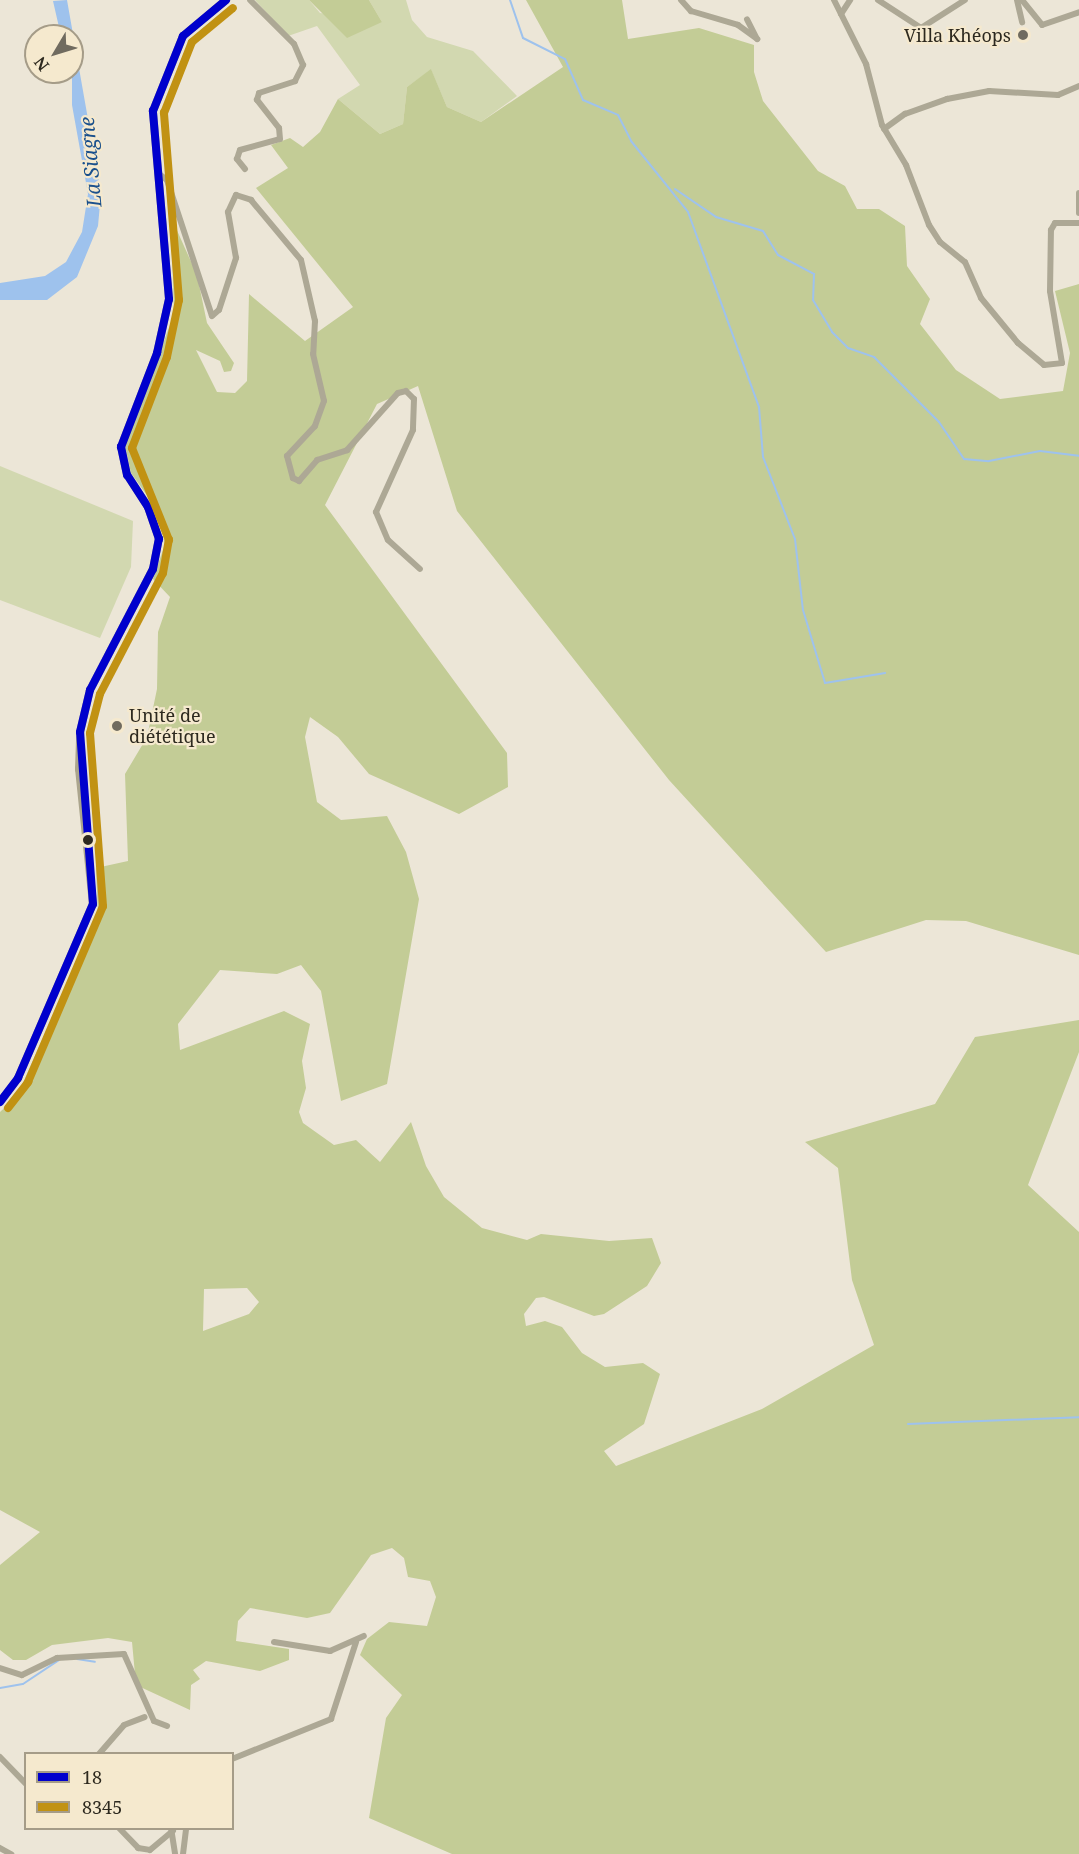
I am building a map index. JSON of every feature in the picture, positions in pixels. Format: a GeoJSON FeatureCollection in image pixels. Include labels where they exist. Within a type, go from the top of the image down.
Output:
{"type":"FeatureCollection","features":[{"type":"Feature","properties":{"kind":"main road"},"geometry":{"type":"LineString","coordinates":[[0,1102],[18,1078],[47,1002],[90,915],[80,732],[90,690],[158,550],[157,527],[127,475],[121,447],[157,353],[169,299],[152,125],[158,90],[177,45],[199,22],[226,0]]}},
{"type":"Feature","properties":{"kind":"street"},"geometry":{"type":"LineString","coordinates":[[245,169],[237,159],[240,150],[280,139],[279,128],[257,100],[259,93],[295,81],[303,65],[294,44],[250,0]]}},
{"type":"Feature","properties":{"kind":"street"},"geometry":{"type":"LineString","coordinates":[[681,0],[709,20],[738,25],[757,39],[747,19]]}},
{"type":"Feature","properties":{"kind":"street"},"geometry":{"type":"LineString","coordinates":[[834,0],[866,64],[884,129],[906,165],[929,225],[940,242],[965,262],[981,298],[1018,342],[1044,365],[1062,363],[1050,291],[1051,230],[1055,223],[1079,224]]}},
{"type":"Feature","properties":{"kind":"street"},"geometry":{"type":"LineString","coordinates":[[841,14],[850,0]]}},
{"type":"Feature","properties":{"kind":"street"},"geometry":{"type":"LineString","coordinates":[[878,0],[921,28],[965,0]]}},
{"type":"Feature","properties":{"kind":"street"},"geometry":{"type":"LineString","coordinates":[[1020,0],[1042,25],[1079,12]]}},
{"type":"Feature","properties":{"kind":"street"},"geometry":{"type":"LineString","coordinates":[[1020,0],[1022,22]]}},
{"type":"Feature","properties":{"kind":"street"},"geometry":{"type":"LineString","coordinates":[[884,129],[905,114],[947,99],[989,91],[1058,95],[1079,86]]}},
{"type":"Feature","properties":{"kind":"street"},"geometry":{"type":"LineString","coordinates":[[157,172],[167,180],[212,316],[219,310],[236,258],[228,212],[236,195],[251,200],[302,260],[315,321],[313,354],[324,401],[315,426],[287,456],[293,478],[299,481],[317,460],[347,450],[398,393],[406,391],[414,399],[413,430],[376,512],[388,540],[420,569]]}},
{"type":"Feature","properties":{"kind":"street"},"geometry":{"type":"LineString","coordinates":[[1079,193],[1079,213]]}},
{"type":"Feature","properties":{"kind":"street"},"geometry":{"type":"LineString","coordinates":[[274,1642],[330,1652],[356,1642],[364,1636]]}},
{"type":"Feature","properties":{"kind":"street"},"geometry":{"type":"LineString","coordinates":[[234,1759],[257,1754],[331,1719],[356,1642]]}},
{"type":"Feature","properties":{"kind":"street"},"geometry":{"type":"LineString","coordinates":[[0,1668],[22,1675],[67,1656],[120,1653],[127,1661],[154,1721],[167,1726]]}},
{"type":"Feature","properties":{"kind":"street"},"geometry":{"type":"LineString","coordinates":[[101,1752],[124,1725],[145,1717]]}},
{"type":"Feature","properties":{"kind":"street"},"geometry":{"type":"LineString","coordinates":[[0,1757],[10,1764],[24,1782]]}},
{"type":"Feature","properties":{"kind":"street"},"geometry":{"type":"LineString","coordinates":[[121,1830],[138,1848],[150,1850],[172,1830]]}},
{"type":"Feature","properties":{"kind":"street"},"geometry":{"type":"LineString","coordinates":[[172,1830],[175,1854]]}},
{"type":"Feature","properties":{"kind":"street"},"geometry":{"type":"LineString","coordinates":[[183,1854],[186,1830]]}},
{"type":"Feature","properties":{"kind":"street"},"geometry":{"type":"LineString","coordinates":[[0,1848],[11,1854]]}},
{"type":"Feature","properties":{"kind":"green space"},"geometry":{"type":"Polygon","coordinates":[[[255,0],[309,0],[320,13],[382,22],[369,0],[406,0],[412,20],[427,37],[473,51],[517,96],[481,122],[447,107],[431,70],[407,87],[403,124],[380,134],[338,99],[360,85],[317,26],[288,36],[255,0]]]}},
{"type":"Feature","properties":{"kind":"green space"},"geometry":{"type":"Polygon","coordinates":[[[309,0],[369,0],[382,22],[347,38],[309,0]]]}},
{"type":"Feature","properties":{"kind":"green space"},"geometry":{"type":"Polygon","coordinates":[[[526,0],[622,0],[628,39],[699,28],[754,45],[754,72],[763,101],[818,171],[845,186],[857,209],[879,209],[905,226],[907,266],[930,299],[920,324],[956,370],[1000,399],[1063,391],[1070,353],[1055,291],[1079,284],[1079,955],[966,921],[926,920],[826,952],[669,780],[457,511],[418,386],[377,404],[325,505],[507,753],[508,787],[459,814],[369,774],[338,737],[310,717],[305,737],[317,802],[341,820],[387,816],[406,852],[419,899],[387,1084],[341,1101],[321,991],[301,965],[277,974],[220,970],[178,1024],[180,1050],[284,1011],[310,1024],[302,1061],[306,1088],[299,1112],[303,1123],[334,1145],[356,1140],[380,1162],[411,1122],[426,1166],[444,1197],[482,1228],[527,1240],[541,1234],[609,1241],[652,1238],[661,1263],[647,1286],[604,1314],[594,1316],[544,1297],[536,1298],[524,1314],[526,1326],[545,1321],[562,1327],[582,1353],[605,1367],[643,1363],[660,1374],[644,1424],[604,1451],[616,1466],[762,1409],[874,1345],[852,1280],[838,1168],[805,1142],[935,1104],[975,1037],[1079,1020],[1079,1052],[1028,1185],[1079,1232],[1079,1854],[452,1854],[369,1818],[386,1718],[402,1695],[360,1655],[367,1639],[389,1622],[427,1626],[436,1597],[430,1581],[408,1577],[404,1558],[392,1548],[371,1555],[330,1613],[307,1618],[250,1608],[238,1621],[236,1641],[289,1649],[289,1660],[260,1671],[206,1661],[193,1670],[200,1679],[191,1685],[190,1710],[136,1685],[132,1642],[108,1638],[52,1645],[26,1660],[13,1660],[0,1650],[0,1565],[40,1532],[0,1510],[0,1112],[17,1096],[98,915],[96,868],[128,861],[125,774],[147,737],[157,689],[158,632],[170,597],[153,579],[165,544],[156,508],[131,473],[125,446],[174,314],[171,217],[197,275],[207,323],[234,363],[231,371],[224,372],[220,361],[196,350],[217,392],[235,393],[247,381],[249,294],[305,341],[353,307],[256,188],[288,168],[271,145],[290,138],[303,147],[320,132],[338,99],[380,134],[403,124],[407,87],[431,69],[447,107],[481,122],[563,67],[526,0]],[[247,1288],[204,1289],[203,1331],[249,1314],[259,1302],[247,1288]]]}},
{"type":"Feature","properties":{"kind":"green space"},"geometry":{"type":"Polygon","coordinates":[[[0,466],[133,521],[131,567],[100,638],[0,600],[0,466]]]}},
{"type":"Feature","properties":{"kind":"water"},"geometry":{"type":"Polygon","coordinates":[[[67,0],[71,24],[58,24],[53,1],[67,0]]]}},
{"type":"Feature","properties":{"kind":"water","name":"La Siagne"},"geometry":{"type":"Polygon","coordinates":[[[72,84],[82,84],[101,193],[98,226],[77,277],[47,300],[0,300],[0,283],[45,276],[66,262],[82,232],[88,194],[72,105],[72,84]]]}},
{"type":"Feature","properties":{"kind":"waterway"},"geometry":{"type":"LineString","coordinates":[[510,0],[523,38],[565,59],[583,100],[618,115],[631,141],[688,212],[759,407],[763,457],[795,539],[803,610],[825,683],[885,673]]}},
{"type":"Feature","properties":{"kind":"waterway"},"geometry":{"type":"LineString","coordinates":[[675,189],[716,217],[763,231],[778,255],[814,274],[813,300],[832,332],[848,348],[874,357],[939,422],[964,459],[989,461],[1040,451],[1079,456]]}},
{"type":"Feature","properties":{"kind":"waterway"},"geometry":{"type":"LineString","coordinates":[[908,1424],[1079,1417]]}},
{"type":"Feature","properties":{"kind":"waterway"},"geometry":{"type":"LineString","coordinates":[[77,1659],[95,1662]]}},
{"type":"Feature","properties":{"kind":"waterway"},"geometry":{"type":"LineString","coordinates":[[0,1688],[23,1684],[59,1660]]}},
{"type":"Feature","properties":{"kind":"transit line","name":"18"},"geometry":{"type":"LineString","coordinates":[[0,1102],[18,1078],[93,904],[80,732],[90,690],[153,569],[159,539],[148,507],[127,475],[121,447],[157,353],[169,299],[153,111],[183,36],[226,0]]}},
{"type":"Feature","properties":{"kind":"transit line","name":"8345"},"geometry":{"type":"LineString","coordinates":[[8,1108],[28,1082],[103,906],[90,733],[100,694],[163,573],[169,540],[132,448],[167,357],[179,300],[164,113],[192,42],[233,8]]}},
{"type":"Feature","properties":{"kind":"place","name":"Villa Khéops"},"geometry":{"type":"Point","coordinates":[1023,35]}},
{"type":"Feature","properties":{"kind":"place","name":"Unité de diététique"},"geometry":{"type":"Point","coordinates":[117,726]}}]}
